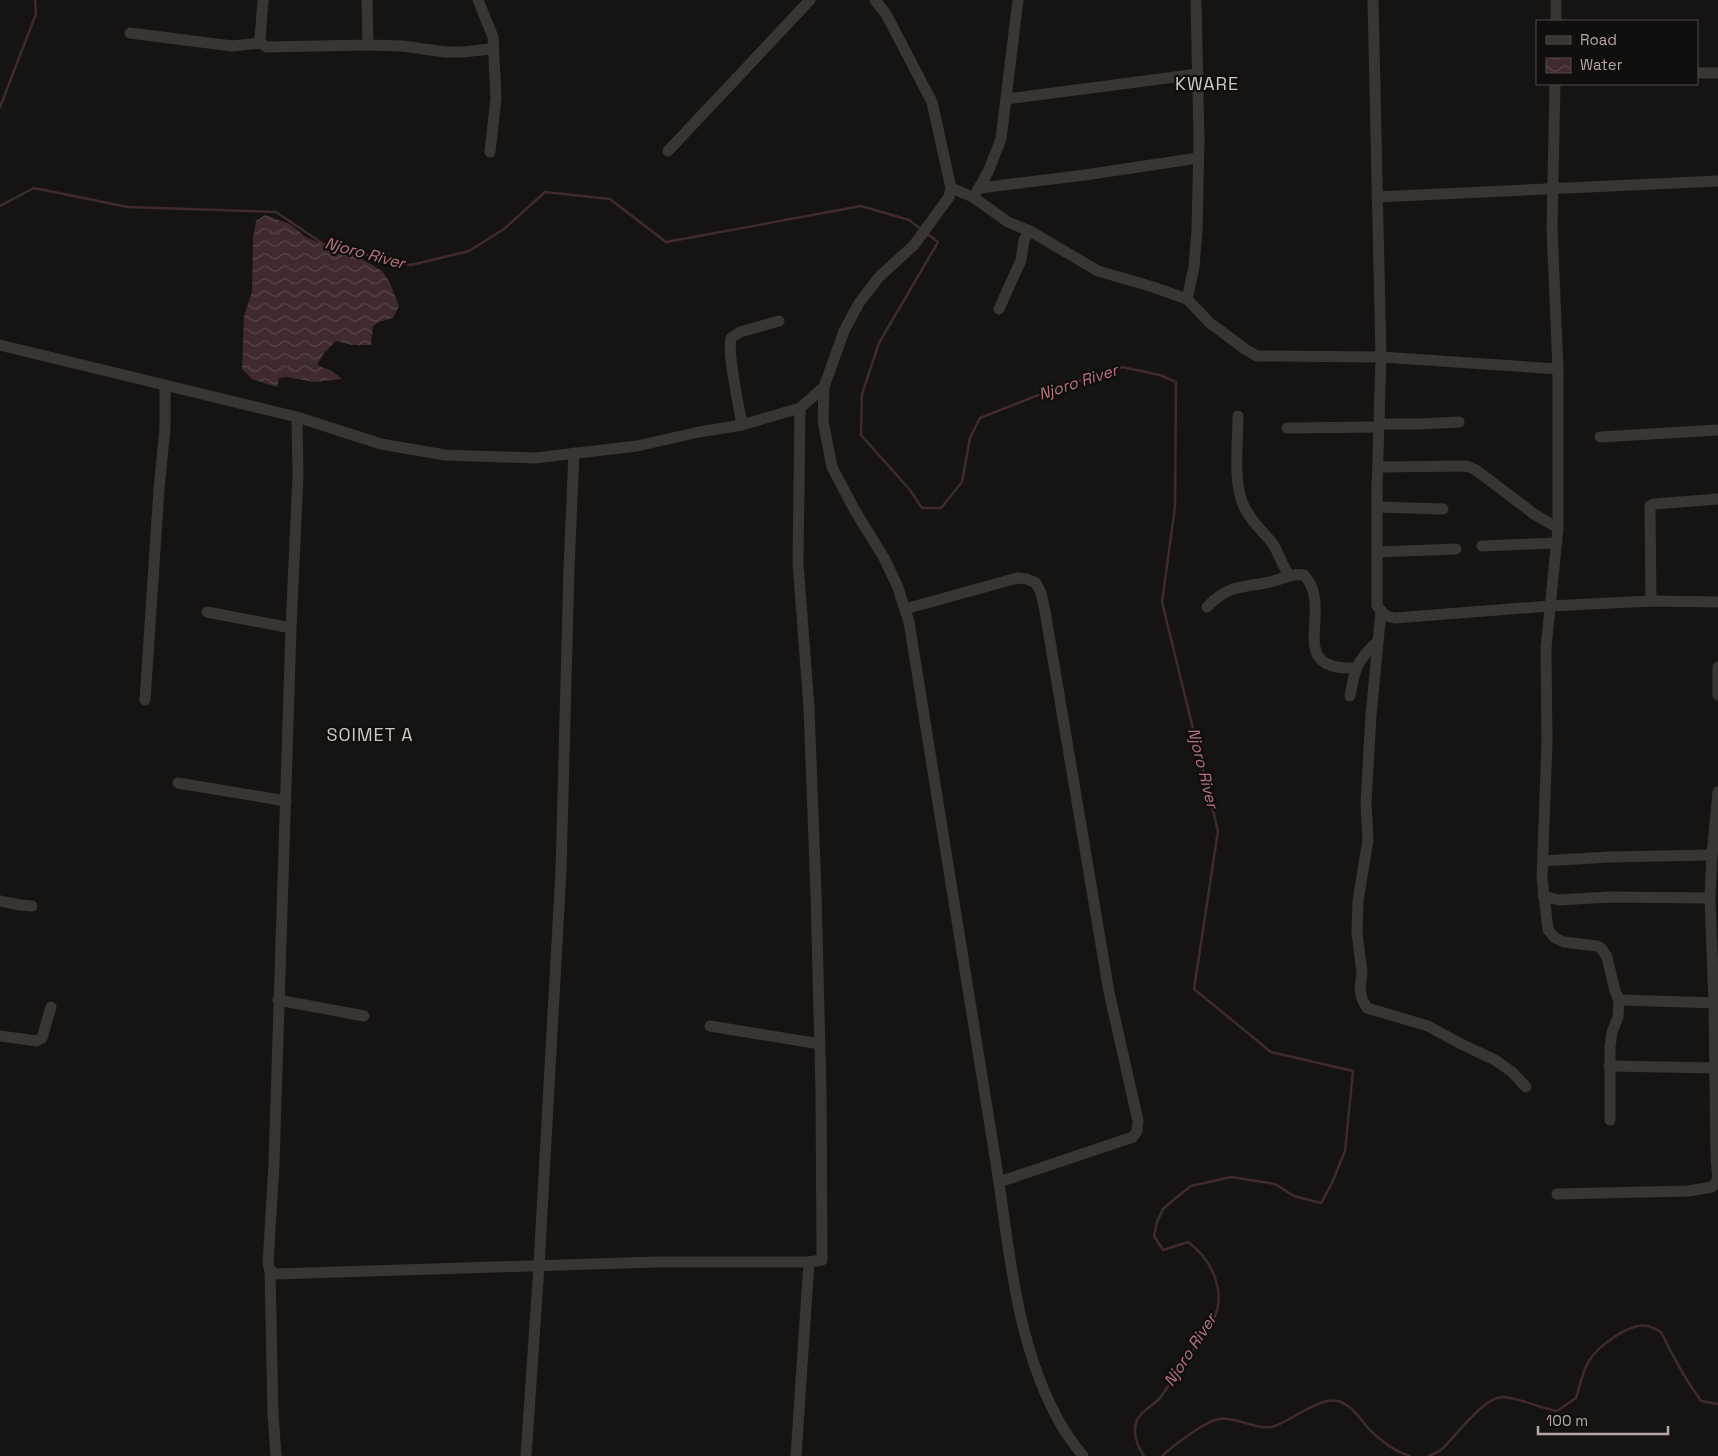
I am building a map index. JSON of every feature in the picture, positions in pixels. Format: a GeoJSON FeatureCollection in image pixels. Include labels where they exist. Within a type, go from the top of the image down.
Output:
{"type":"FeatureCollection","features":[{"type":"Feature","properties":{"kind":"street"},"geometry":{"type":"LineString","coordinates":[[260,43],[263,0]]}},
{"type":"Feature","properties":{"kind":"street"},"geometry":{"type":"LineString","coordinates":[[367,0],[368,45]]}},
{"type":"Feature","properties":{"kind":"street"},"geometry":{"type":"LineString","coordinates":[[478,0],[493,37],[496,98],[490,152]]}},
{"type":"Feature","properties":{"kind":"street"},"geometry":{"type":"LineString","coordinates":[[668,151],[810,0]]}},
{"type":"Feature","properties":{"kind":"street"},"geometry":{"type":"LineString","coordinates":[[875,0],[886,14],[932,102],[951,188],[944,206],[914,245],[879,278],[859,303],[844,331],[824,387],[824,421],[832,467],[854,509],[884,558],[897,585],[909,622],[1008,1246],[1021,1312],[1031,1353],[1046,1394],[1059,1419],[1083,1456]]}},
{"type":"Feature","properties":{"kind":"street"},"geometry":{"type":"LineString","coordinates":[[976,192],[1001,140],[1018,0]]}},
{"type":"Feature","properties":{"kind":"street"},"geometry":{"type":"LineString","coordinates":[[1187,299],[1194,267],[1198,158],[1196,0]]}},
{"type":"Feature","properties":{"kind":"street"},"geometry":{"type":"LineString","coordinates":[[1373,0],[1381,357],[1377,507],[1377,606],[1386,616],[1395,618],[1550,606],[1651,601],[1718,602]]}},
{"type":"Feature","properties":{"kind":"street"},"geometry":{"type":"LineString","coordinates":[[1556,0],[1556,20]]}},
{"type":"Feature","properties":{"kind":"street"},"geometry":{"type":"LineString","coordinates":[[130,33],[232,46],[260,43],[266,47],[368,45],[403,46],[445,52],[490,49],[493,51]]}},
{"type":"Feature","properties":{"kind":"street"},"geometry":{"type":"LineString","coordinates":[[1698,73],[1718,73]]}},
{"type":"Feature","properties":{"kind":"street"},"geometry":{"type":"LineString","coordinates":[[1006,99],[1198,74]]}},
{"type":"Feature","properties":{"kind":"street"},"geometry":{"type":"LineString","coordinates":[[1556,85],[1553,265],[1558,369],[1558,528],[1546,648],[1547,743],[1543,896],[1548,930],[1556,938],[1564,942],[1597,946],[1607,957],[1619,1000],[1618,1017],[1612,1032],[1609,1066],[1610,1120]]}},
{"type":"Feature","properties":{"kind":"street"},"geometry":{"type":"LineString","coordinates":[[951,188],[976,192],[1198,158]]}},
{"type":"Feature","properties":{"kind":"street"},"geometry":{"type":"LineString","coordinates":[[1377,197],[1718,181]]}},
{"type":"Feature","properties":{"kind":"street"},"geometry":{"type":"LineString","coordinates":[[976,192],[1008,222],[1030,231],[1098,271],[1187,299],[1210,324],[1257,356],[1381,357],[1558,369]]}},
{"type":"Feature","properties":{"kind":"street"},"geometry":{"type":"LineString","coordinates":[[999,309],[1021,260],[1024,240],[1030,231]]}},
{"type":"Feature","properties":{"kind":"street"},"geometry":{"type":"LineString","coordinates":[[742,425],[733,374],[730,343],[732,338],[740,332],[779,322]]}},
{"type":"Feature","properties":{"kind":"street"},"geometry":{"type":"LineString","coordinates":[[0,345],[297,417],[381,444],[445,455],[536,458],[637,446],[699,432],[742,425],[800,408],[824,387]]}},
{"type":"Feature","properties":{"kind":"street"},"geometry":{"type":"LineString","coordinates":[[145,700],[158,499],[165,428],[165,385]]}},
{"type":"Feature","properties":{"kind":"street"},"geometry":{"type":"LineString","coordinates":[[270,1270],[276,1274],[656,1262],[810,1262],[822,1260],[820,1044],[809,708],[798,563],[800,408]]}},
{"type":"Feature","properties":{"kind":"street"},"geometry":{"type":"LineString","coordinates":[[1238,416],[1237,471],[1242,504],[1276,549],[1283,567],[1289,575]]}},
{"type":"Feature","properties":{"kind":"street"},"geometry":{"type":"LineString","coordinates":[[276,1456],[273,1414],[270,1270],[268,1264],[274,1164],[278,1000],[298,476],[297,417]]}},
{"type":"Feature","properties":{"kind":"street"},"geometry":{"type":"LineString","coordinates":[[1287,428],[1459,422]]}},
{"type":"Feature","properties":{"kind":"street"},"geometry":{"type":"LineString","coordinates":[[1600,437],[1718,430]]}},
{"type":"Feature","properties":{"kind":"street"},"geometry":{"type":"LineString","coordinates":[[526,1456],[539,1266],[561,871],[574,453]]}},
{"type":"Feature","properties":{"kind":"street"},"geometry":{"type":"LineString","coordinates":[[1378,467],[1467,466],[1476,470],[1534,514],[1558,528]]}},
{"type":"Feature","properties":{"kind":"street"},"geometry":{"type":"LineString","coordinates":[[1651,601],[1650,506],[1654,504],[1718,499]]}},
{"type":"Feature","properties":{"kind":"street"},"geometry":{"type":"LineString","coordinates":[[1377,507],[1442,509]]}},
{"type":"Feature","properties":{"kind":"street"},"geometry":{"type":"LineString","coordinates":[[1482,546],[1557,543]]}},
{"type":"Feature","properties":{"kind":"street"},"geometry":{"type":"LineString","coordinates":[[1377,552],[1456,548]]}},
{"type":"Feature","properties":{"kind":"street"},"geometry":{"type":"LineString","coordinates":[[1207,607],[1226,591],[1249,584],[1270,582],[1289,575],[1304,575],[1310,582],[1314,592],[1314,648],[1318,658],[1325,664],[1333,667],[1355,668]]}},
{"type":"Feature","properties":{"kind":"street"},"geometry":{"type":"LineString","coordinates":[[905,609],[1018,578],[1027,578],[1036,583],[1041,593],[1109,992],[1138,1121],[1138,1131],[1133,1137],[999,1182]]}},
{"type":"Feature","properties":{"kind":"street"},"geometry":{"type":"LineString","coordinates":[[1380,611],[1366,803],[1368,840],[1358,901],[1358,933],[1362,972],[1360,988],[1362,999],[1367,1008],[1428,1026],[1494,1060],[1512,1072],[1526,1087]]}},
{"type":"Feature","properties":{"kind":"street"},"geometry":{"type":"LineString","coordinates":[[207,612],[291,628]]}},
{"type":"Feature","properties":{"kind":"street"},"geometry":{"type":"LineString","coordinates":[[1350,696],[1355,668],[1366,652],[1377,642]]}},
{"type":"Feature","properties":{"kind":"street"},"geometry":{"type":"LineString","coordinates":[[1718,667],[1718,696]]}},
{"type":"Feature","properties":{"kind":"street"},"geometry":{"type":"LineString","coordinates":[[178,783],[286,801]]}},
{"type":"Feature","properties":{"kind":"street"},"geometry":{"type":"LineString","coordinates":[[1558,1194],[1703,1189],[1712,1187],[1718,1180],[1714,1068],[1716,1003],[1710,898],[1718,792]]}},
{"type":"Feature","properties":{"kind":"street"},"geometry":{"type":"LineString","coordinates":[[1543,861],[1609,857],[1712,855]]}},
{"type":"Feature","properties":{"kind":"street"},"geometry":{"type":"LineString","coordinates":[[1543,896],[1559,900],[1609,897],[1710,898]]}},
{"type":"Feature","properties":{"kind":"street"},"geometry":{"type":"LineString","coordinates":[[0,901],[32,906]]}},
{"type":"Feature","properties":{"kind":"street"},"geometry":{"type":"LineString","coordinates":[[278,1000],[364,1016]]}},
{"type":"Feature","properties":{"kind":"street"},"geometry":{"type":"LineString","coordinates":[[1619,1000],[1716,1003]]}},
{"type":"Feature","properties":{"kind":"street"},"geometry":{"type":"LineString","coordinates":[[0,1036],[37,1042],[42,1038],[51,1006]]}},
{"type":"Feature","properties":{"kind":"street"},"geometry":{"type":"LineString","coordinates":[[710,1026],[820,1044]]}},
{"type":"Feature","properties":{"kind":"street"},"geometry":{"type":"LineString","coordinates":[[1609,1066],[1714,1068]]}},
{"type":"Feature","properties":{"kind":"street"},"geometry":{"type":"LineString","coordinates":[[796,1456],[810,1262]]}},
{"type":"Feature","properties":{"kind":"water"},"geometry":{"type":"Polygon","coordinates":[[[265,215],[290,224],[307,238],[357,256],[382,271],[390,283],[399,306],[393,318],[373,326],[371,345],[352,345],[336,341],[324,353],[317,365],[332,371],[342,379],[314,382],[286,377],[279,378],[277,387],[252,379],[242,369],[244,316],[252,292],[253,238],[256,221],[265,215]]]}},
{"type":"Feature","properties":{"kind":"waterway","name":"Njoro River"},"geometry":{"type":"LineString","coordinates":[[0,107],[36,14],[35,0]]}},
{"type":"Feature","properties":{"kind":"waterway","name":"Njoro River"},"geometry":{"type":"LineString","coordinates":[[0,206],[34,188],[128,207],[276,212],[325,245],[411,265],[469,251],[504,229],[545,192],[610,199],[666,242],[861,206],[909,220],[922,230]]}},
{"type":"Feature","properties":{"kind":"waterway","name":"Njoro River"},"geometry":{"type":"LineString","coordinates":[[926,233],[938,242],[879,343],[862,394],[861,435],[910,490],[922,508],[941,508],[962,482],[970,438],[980,418],[1069,383],[1111,373],[1122,367],[1160,375],[1176,382],[1175,507],[1162,602],[1218,831],[1194,989],[1271,1052],[1353,1071],[1345,1151],[1332,1183],[1321,1203],[1294,1196],[1275,1184],[1231,1177],[1191,1186],[1163,1209],[1157,1222],[1154,1236],[1163,1250],[1188,1242],[1209,1265],[1214,1275],[1219,1295],[1218,1306],[1209,1329],[1159,1399],[1144,1411],[1137,1420],[1135,1429],[1136,1439],[1144,1456]]}},
{"type":"Feature","properties":{"kind":"waterway","name":"Njoro River"},"geometry":{"type":"LineString","coordinates":[[1429,1456],[1441,1449],[1471,1417],[1488,1402],[1496,1398],[1511,1398],[1557,1411],[1576,1398],[1583,1375],[1593,1355],[1606,1343],[1623,1332],[1640,1326],[1649,1326],[1661,1332],[1680,1368],[1701,1401],[1718,1404]]}},
{"type":"Feature","properties":{"kind":"waterway","name":"Njoro River"},"geometry":{"type":"LineString","coordinates":[[1162,1456],[1189,1434],[1219,1419],[1233,1420],[1262,1427],[1275,1426],[1317,1404],[1334,1400],[1350,1407],[1369,1429],[1388,1445],[1410,1456]]}},
{"type":"Feature","properties":{"kind":"district","name":"KWARE"},"geometry":{"type":"Point","coordinates":[1207,83]}},
{"type":"Feature","properties":{"kind":"district","name":"SOIMET A"},"geometry":{"type":"Point","coordinates":[370,734]}}]}
